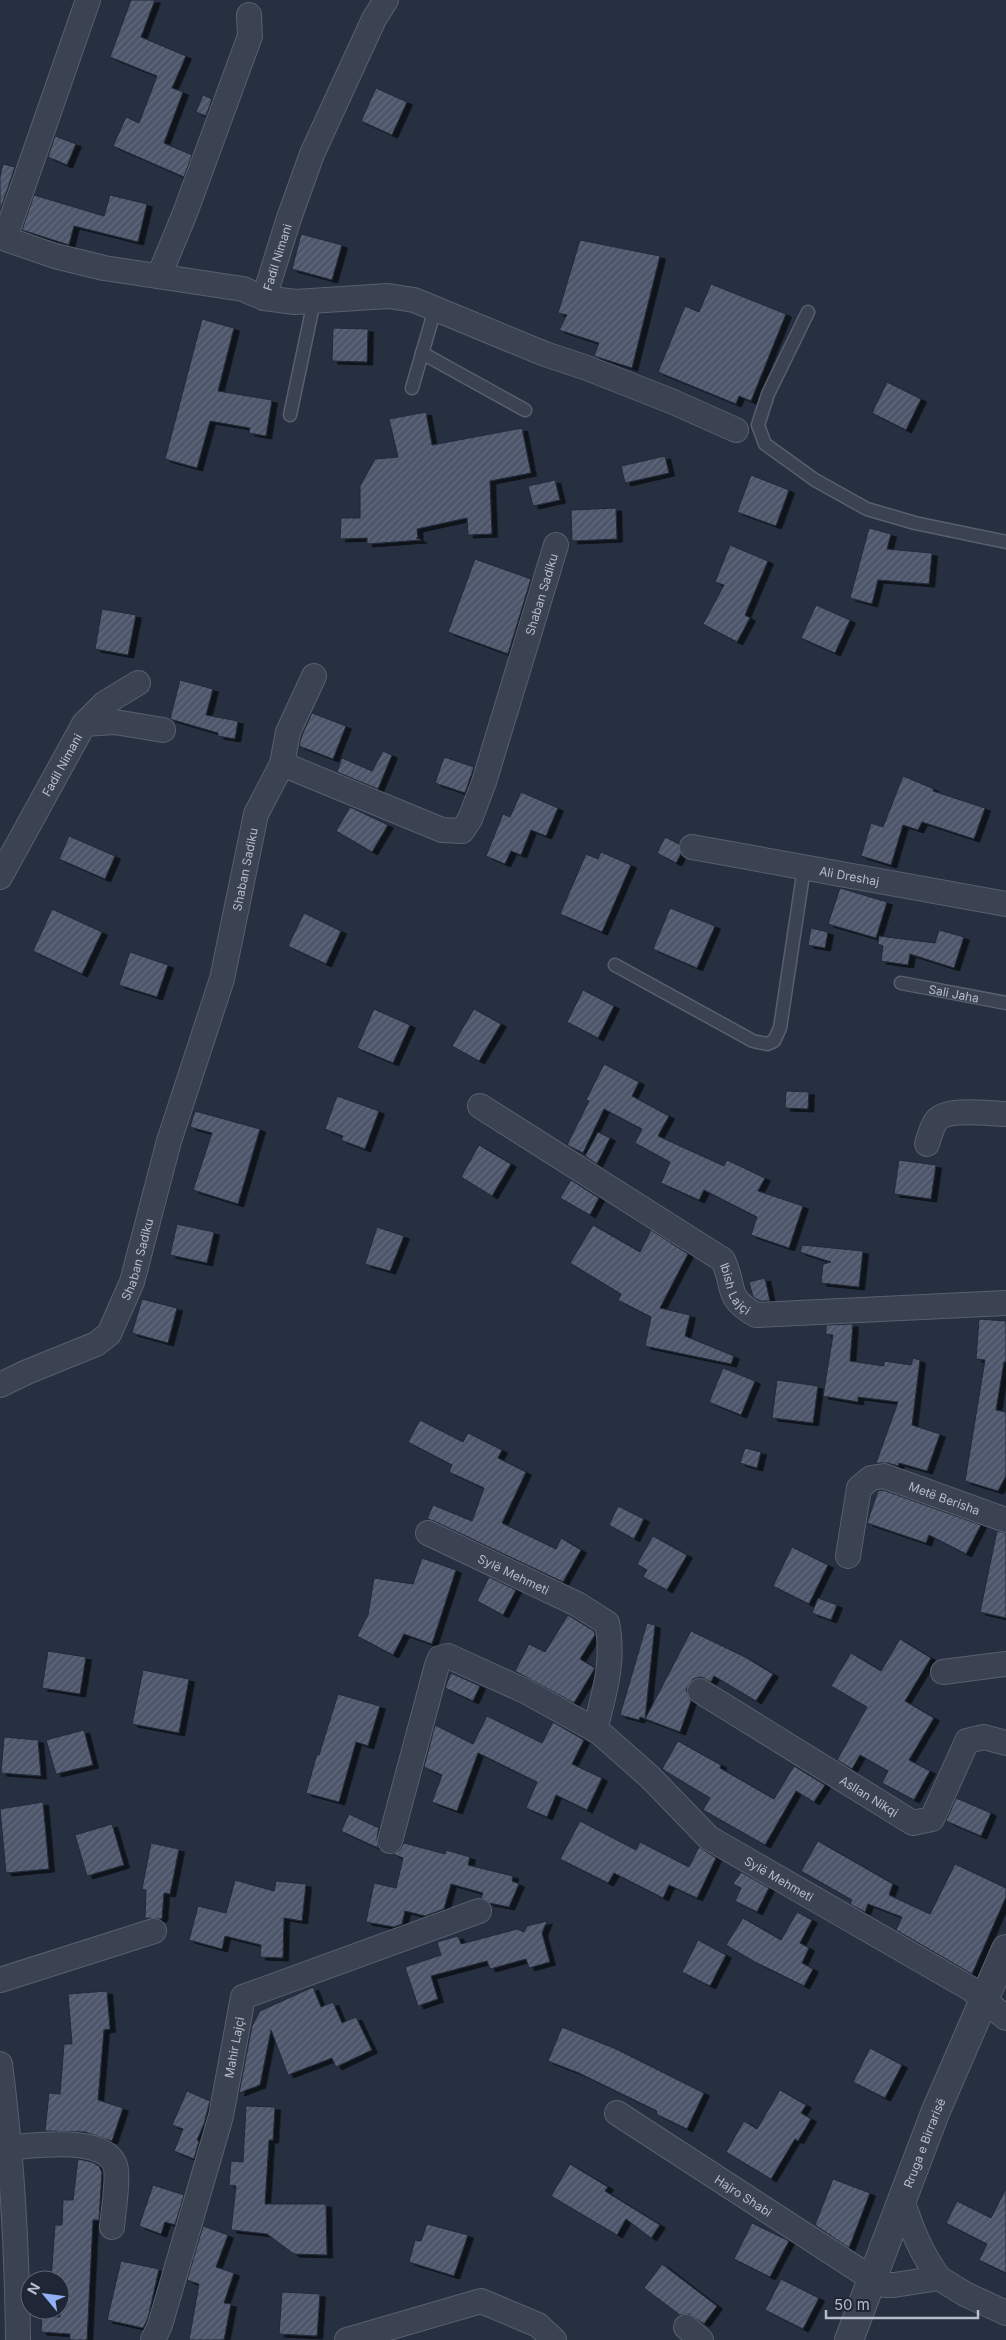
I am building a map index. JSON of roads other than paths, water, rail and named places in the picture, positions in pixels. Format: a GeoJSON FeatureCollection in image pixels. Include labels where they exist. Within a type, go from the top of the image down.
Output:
{"type":"FeatureCollection","features":[{"type":"Feature","properties":{"kind":"street","name":"Fadil Nimani"},"geometry":{"type":"LineString","coordinates":[[88,0],[2,238],[55,256],[104,268],[243,289],[264,298],[288,221],[312,154],[374,19],[386,0]]}},
{"type":"Feature","properties":{"kind":"street"},"geometry":{"type":"LineString","coordinates":[[159,276],[185,213],[250,36],[249,15]]}},
{"type":"Feature","properties":{"kind":"street"},"geometry":{"type":"LineString","coordinates":[[264,298],[295,302],[388,296],[414,300],[545,354],[587,368],[736,430]]}},
{"type":"Feature","properties":{"kind":"street","name":"Shaban Sadiku"},"geometry":{"type":"LineString","coordinates":[[0,1385],[96,1344],[109,1334],[132,1282],[169,1141],[222,979],[256,814],[282,764],[442,830],[462,831],[470,820],[484,782],[556,545]]}},
{"type":"Feature","properties":{"kind":"street"},"geometry":{"type":"LineString","coordinates":[[282,764],[288,732],[314,676]]}},
{"type":"Feature","properties":{"kind":"street"},"geometry":{"type":"LineString","coordinates":[[84,724],[105,703],[138,683]]}},
{"type":"Feature","properties":{"kind":"street","name":"Fadil Nimani"},"geometry":{"type":"LineString","coordinates":[[0,877],[84,724],[115,722],[163,730]]}},
{"type":"Feature","properties":{"kind":"street","name":"Ali Dreshaj"},"geometry":{"type":"LineString","coordinates":[[692,847],[1006,904]]}},
{"type":"Feature","properties":{"kind":"street","name":"Ibish Lajçi"},"geometry":{"type":"LineString","coordinates":[[480,1106],[722,1260],[727,1270],[732,1296],[740,1306],[756,1315],[1006,1303]]}},
{"type":"Feature","properties":{"kind":"street"},"geometry":{"type":"LineString","coordinates":[[926,1144],[936,1122],[943,1115],[955,1113],[1006,1114]]}},
{"type":"Feature","properties":{"kind":"street","name":"Metë Berisha"},"geometry":{"type":"LineString","coordinates":[[848,1556],[859,1488],[871,1478],[884,1476],[1006,1520]]}},
{"type":"Feature","properties":{"kind":"street","name":"Sylë Mehmeti"},"geometry":{"type":"LineString","coordinates":[[428,1532],[576,1604],[606,1622],[611,1642],[608,1681],[595,1730]]}},
{"type":"Feature","properties":{"kind":"street","name":"Sylë Mehmeti"},"geometry":{"type":"LineString","coordinates":[[390,1841],[437,1665],[440,1658],[448,1656],[524,1691],[595,1730],[651,1778],[709,1838],[971,1989],[1006,2018]]}},
{"type":"Feature","properties":{"kind":"street"},"geometry":{"type":"LineString","coordinates":[[943,1672],[1006,1664]]}},
{"type":"Feature","properties":{"kind":"street","name":"Asllan Nikqi"},"geometry":{"type":"LineString","coordinates":[[700,1691],[913,1823],[932,1819],[966,1741],[984,1737],[1006,1743]]}},
{"type":"Feature","properties":{"kind":"street","name":"Mahir Lajçi"},"geometry":{"type":"LineString","coordinates":[[153,2340],[160,2325],[221,2116],[243,1996],[479,1911]]}},
{"type":"Feature","properties":{"kind":"street"},"geometry":{"type":"LineString","coordinates":[[0,1980],[154,1931]]}},
{"type":"Feature","properties":{"kind":"street","name":"Rruga e Birrarisë"},"geometry":{"type":"LineString","coordinates":[[850,2340],[871,2278],[935,2113],[1006,1949]]}},
{"type":"Feature","properties":{"kind":"street"},"geometry":{"type":"LineString","coordinates":[[0,2064],[3,2110],[10,2147],[7,2239],[18,2340]]}},
{"type":"Feature","properties":{"kind":"street","name":"Hajro Shabi"},"geometry":{"type":"LineString","coordinates":[[617,2112],[871,2278],[885,2284],[894,2285],[939,2278]]}},
{"type":"Feature","properties":{"kind":"street"},"geometry":{"type":"LineString","coordinates":[[10,2147],[88,2146],[105,2152],[116,2166],[112,2227]]}},
{"type":"Feature","properties":{"kind":"street"},"geometry":{"type":"LineString","coordinates":[[902,2199],[912,2232],[925,2258],[939,2278],[965,2294],[1006,2313]]}},
{"type":"Feature","properties":{"kind":"street"},"geometry":{"type":"LineString","coordinates":[[347,2340],[481,2301],[538,2325],[554,2340]]}},
{"type":"Feature","properties":{"kind":"lane"},"geometry":{"type":"LineString","coordinates":[[290,415],[314,301]]}},
{"type":"Feature","properties":{"kind":"lane"},"geometry":{"type":"LineString","coordinates":[[412,388],[434,309]]}},
{"type":"Feature","properties":{"kind":"lane"},"geometry":{"type":"LineString","coordinates":[[808,312],[768,394],[760,418],[758,425],[765,444],[815,480],[867,509],[915,524],[1006,542]]}},
{"type":"Feature","properties":{"kind":"lane"},"geometry":{"type":"LineString","coordinates":[[422,353],[525,410]]}},
{"type":"Feature","properties":{"kind":"lane"},"geometry":{"type":"LineString","coordinates":[[615,965],[753,1041],[767,1044],[774,1041],[780,1028],[804,868]]}},
{"type":"Feature","properties":{"kind":"lane","name":"Sali Jaha"},"geometry":{"type":"LineString","coordinates":[[901,983],[1006,1003]]}}]}
